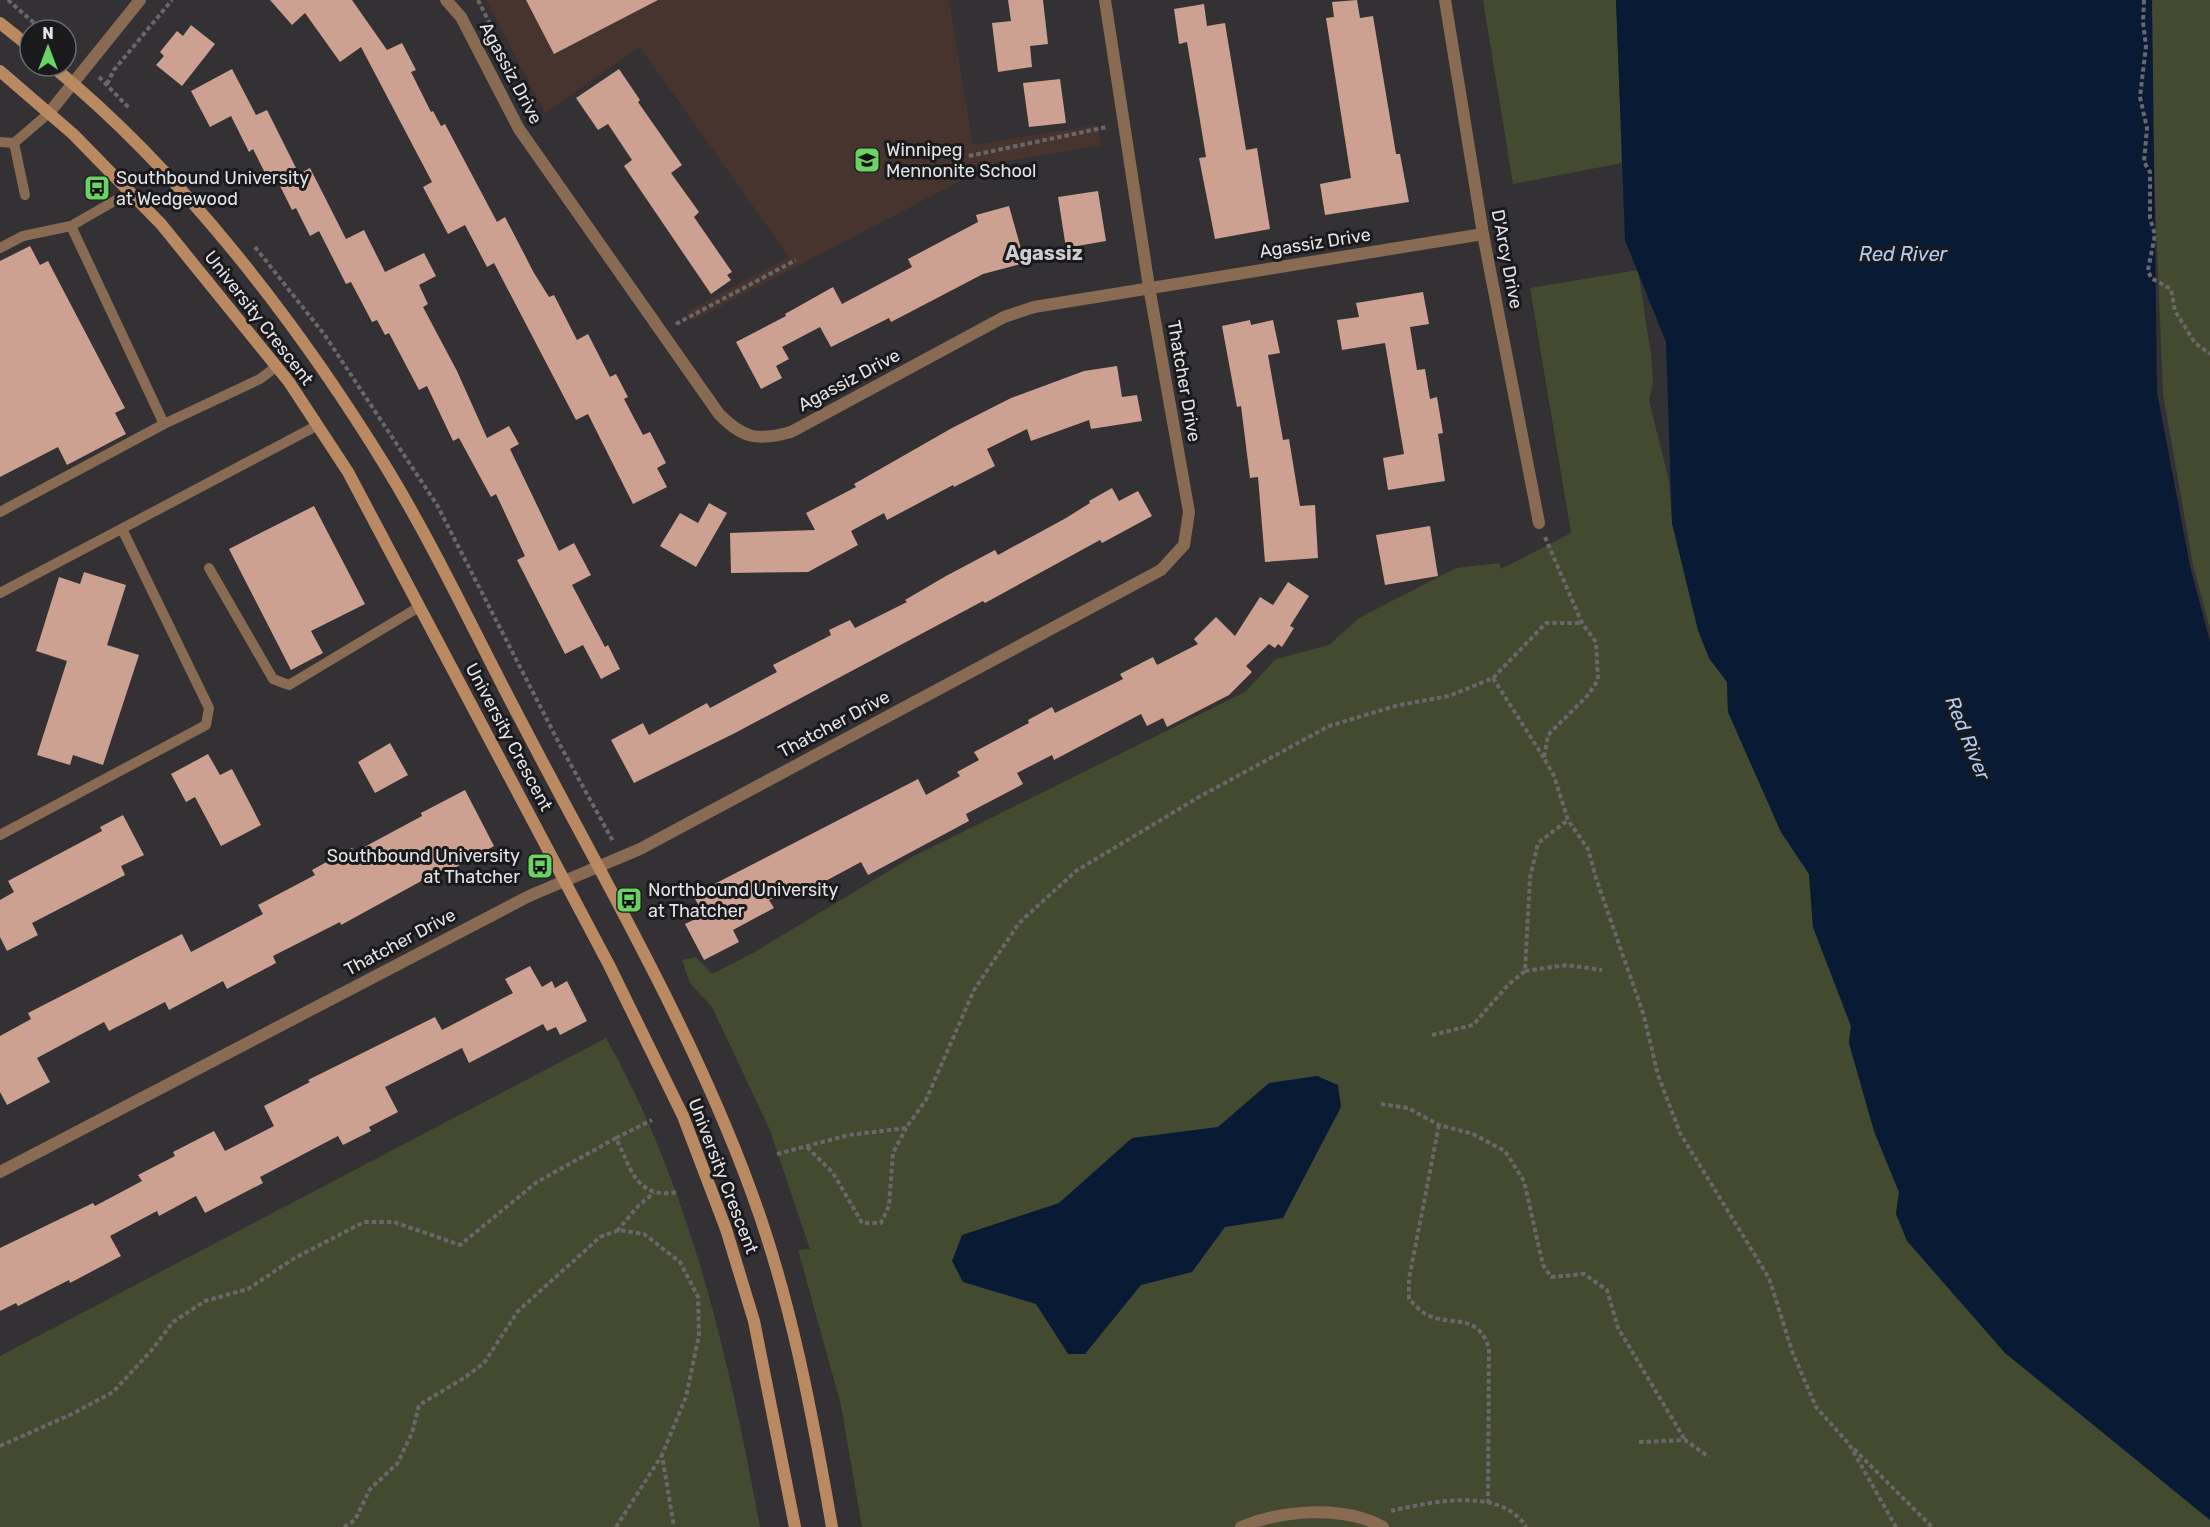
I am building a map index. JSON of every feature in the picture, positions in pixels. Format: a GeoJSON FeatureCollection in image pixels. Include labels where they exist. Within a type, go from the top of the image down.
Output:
{"type":"FeatureCollection","features":[{"type":"Feature","properties":{"kind":"main road"},"geometry":{"type":"LineString","coordinates":[[0,23],[18,37]]}},
{"type":"Feature","properties":{"kind":"main road","name":"University Crescent"},"geometry":{"type":"LineString","coordinates":[[0,71],[50,113],[161,224],[277,366],[348,472],[657,1059],[683,1116],[726,1229],[760,1349],[795,1527]]}},
{"type":"Feature","properties":{"kind":"main road","name":"University Crescent"},"geometry":{"type":"LineString","coordinates":[[67,78],[156,166],[210,225],[294,330],[339,394],[420,528],[599,866],[696,1058],[752,1193],[782,1288],[800,1361],[832,1527]]}},
{"type":"Feature","properties":{"kind":"street"},"geometry":{"type":"LineString","coordinates":[[50,113],[140,0]]}},
{"type":"Feature","properties":{"kind":"street","name":"Agassiz Drive"},"geometry":{"type":"LineString","coordinates":[[446,0],[461,17],[519,129],[718,414],[732,428],[749,437],[770,438],[791,432],[1004,317],[1034,307],[1483,234]]}},
{"type":"Feature","properties":{"kind":"street","name":"Thatcher Drive"},"geometry":{"type":"LineString","coordinates":[[0,1172],[529,896],[640,849],[1161,570],[1184,545],[1189,512],[1149,287],[1126,123],[1105,0]]}},
{"type":"Feature","properties":{"kind":"street","name":"D'Arcy Drive"},"geometry":{"type":"LineString","coordinates":[[1445,0],[1483,234],[1539,524]]}},
{"type":"Feature","properties":{"kind":"street"},"geometry":{"type":"LineString","coordinates":[[1241,1527],[1269,1518],[1314,1514],[1338,1514],[1371,1521],[1383,1527]]}},
{"type":"Feature","properties":{"kind":"lane"},"geometry":{"type":"LineString","coordinates":[[0,142],[14,143],[50,113]]}},
{"type":"Feature","properties":{"kind":"lane"},"geometry":{"type":"LineString","coordinates":[[14,143],[25,195]]}},
{"type":"Feature","properties":{"kind":"lane"},"geometry":{"type":"LineString","coordinates":[[0,248],[23,236],[71,226],[130,192]]}},
{"type":"Feature","properties":{"kind":"lane"},"geometry":{"type":"LineString","coordinates":[[71,226],[164,423]]}},
{"type":"Feature","properties":{"kind":"lane"},"geometry":{"type":"LineString","coordinates":[[0,512],[164,423],[260,378],[277,366]]}},
{"type":"Feature","properties":{"kind":"lane"},"geometry":{"type":"LineString","coordinates":[[0,593],[318,425]]}},
{"type":"Feature","properties":{"kind":"lane"},"geometry":{"type":"LineString","coordinates":[[0,835],[206,725],[209,708],[122,529]]}},
{"type":"Feature","properties":{"kind":"lane"},"geometry":{"type":"LineString","coordinates":[[210,568],[273,679],[289,685],[419,607]]}},
{"type":"Feature","properties":{"kind":"path"},"geometry":{"type":"LineString","coordinates":[[8,0],[28,18]]}},
{"type":"Feature","properties":{"kind":"path"},"geometry":{"type":"LineString","coordinates":[[107,84],[114,70],[172,0]]}},
{"type":"Feature","properties":{"kind":"path"},"geometry":{"type":"LineString","coordinates":[[478,0],[496,36]]}},
{"type":"Feature","properties":{"kind":"path"},"geometry":{"type":"LineString","coordinates":[[2144,0],[2143,22],[2146,46],[2140,97],[2147,128],[2144,162],[2150,172],[2150,218],[2155,235],[2148,270],[2151,278],[2171,289],[2175,311],[2195,343],[2210,354]]}},
{"type":"Feature","properties":{"kind":"path"},"geometry":{"type":"LineString","coordinates":[[969,156],[1126,123]]}},
{"type":"Feature","properties":{"kind":"path"},"geometry":{"type":"LineString","coordinates":[[662,331],[796,260]]}},
{"type":"Feature","properties":{"kind":"path"},"geometry":{"type":"LineString","coordinates":[[1539,524],[1582,623],[1596,642],[1598,680],[1588,695],[1548,735],[1544,758]]}},
{"type":"Feature","properties":{"kind":"path"},"geometry":{"type":"LineString","coordinates":[[806,1146],[833,1173],[862,1222],[881,1222],[889,1206],[893,1153],[906,1128],[926,1100],[974,990],[1019,923],[1076,871],[1199,796],[1329,726],[1399,705],[1449,696],[1493,678],[1546,623],[1582,623]]}},
{"type":"Feature","properties":{"kind":"path"},"geometry":{"type":"LineString","coordinates":[[1493,678],[1544,758],[1554,776],[1568,820],[1588,849],[1644,1016],[1658,1075],[1680,1133],[1769,1278],[1792,1351],[1816,1407],[1849,1444],[1932,1527]]}},
{"type":"Feature","properties":{"kind":"path"},"geometry":{"type":"LineString","coordinates":[[1525,971],[1530,878],[1538,843],[1568,820]]}},
{"type":"Feature","properties":{"kind":"path"},"geometry":{"type":"LineString","coordinates":[[1432,1035],[1473,1024],[1508,985],[1525,971],[1567,964],[1602,970]]}},
{"type":"Feature","properties":{"kind":"path"},"geometry":{"type":"LineString","coordinates":[[1381,1104],[1408,1108],[1439,1125],[1473,1134],[1505,1151],[1524,1181],[1543,1265],[1551,1277],[1584,1275],[1607,1290],[1618,1328],[1685,1440],[1709,1457]]}},
{"type":"Feature","properties":{"kind":"path"},"geometry":{"type":"LineString","coordinates":[[0,1446],[72,1414],[113,1392],[151,1351],[173,1322],[204,1301],[248,1289],[293,1259],[364,1222],[394,1222],[460,1245],[537,1182],[652,1119]]}},
{"type":"Feature","properties":{"kind":"path"},"geometry":{"type":"LineString","coordinates":[[1439,1125],[1409,1280],[1409,1299],[1427,1315],[1466,1322],[1484,1336],[1489,1348],[1488,1503]]}},
{"type":"Feature","properties":{"kind":"path"},"geometry":{"type":"LineString","coordinates":[[777,1154],[849,1134],[906,1128]]}},
{"type":"Feature","properties":{"kind":"path"},"geometry":{"type":"LineString","coordinates":[[616,1138],[644,1188],[660,1195],[677,1192]]}},
{"type":"Feature","properties":{"kind":"path"},"geometry":{"type":"LineString","coordinates":[[617,1231],[639,1204],[654,1193]]}},
{"type":"Feature","properties":{"kind":"path"},"geometry":{"type":"LineString","coordinates":[[344,1527],[355,1520],[370,1490],[397,1464],[412,1433],[419,1405],[484,1363],[518,1311],[577,1255],[600,1237],[617,1231],[644,1234],[680,1262],[698,1297],[699,1335],[686,1397],[662,1455],[616,1527]]}},
{"type":"Feature","properties":{"kind":"path"},"geometry":{"type":"LineString","coordinates":[[1639,1442],[1685,1440]]}},
{"type":"Feature","properties":{"kind":"path"},"geometry":{"type":"LineString","coordinates":[[1849,1444],[1896,1527]]}},
{"type":"Feature","properties":{"kind":"path"},"geometry":{"type":"LineString","coordinates":[[662,1455],[674,1527]]}},
{"type":"Feature","properties":{"kind":"path"},"geometry":{"type":"LineString","coordinates":[[1371,1521],[1387,1512],[1451,1501],[1488,1503],[1513,1510],[1526,1527]]}},
{"type":"Feature","properties":{"kind":"shaded area","name":"Winnipeg Mennonite School"},"geometry":{"type":"Polygon","coordinates":[[[486,0],[949,0],[973,145],[1098,125],[1101,145],[993,164],[692,321],[686,312],[789,257],[640,47],[545,113],[486,0]]]}},
{"type":"Feature","properties":{"kind":"green space"},"geometry":{"type":"Polygon","coordinates":[[[1483,0],[1616,0],[1622,163],[1513,184],[1483,0]]]}},
{"type":"Feature","properties":{"kind":"green space"},"geometry":{"type":"Polygon","coordinates":[[[2147,0],[2210,0],[2210,629],[2193,565],[2163,394],[2147,0]]]}},
{"type":"Feature","properties":{"kind":"green space"},"geometry":{"type":"Polygon","coordinates":[[[1638,270],[1651,355],[1653,382],[1649,401],[1669,481],[1672,523],[1698,630],[1709,658],[1727,682],[1728,712],[1781,832],[1809,874],[1813,927],[1851,1026],[1849,1043],[1874,1131],[1899,1192],[1896,1214],[2210,1520],[2210,1527],[862,1527],[841,1405],[798,1250],[810,1249],[769,1128],[712,1007],[690,983],[682,960],[696,957],[712,974],[753,953],[912,857],[1245,692],[1276,659],[1329,645],[1359,618],[1456,568],[1499,563],[1501,569],[1571,533],[1530,288],[1638,270]]]}},
{"type":"Feature","properties":{"kind":"green space"},"geometry":{"type":"Polygon","coordinates":[[[606,1038],[636,1095],[662,1154],[684,1215],[720,1338],[760,1527],[0,1527],[0,1356],[606,1038]]]}},
{"type":"Feature","properties":{"kind":"water","name":"Red River"},"geometry":{"type":"Polygon","coordinates":[[[1616,0],[2152,0],[2157,392],[2190,566],[2210,642],[2210,1520],[2005,1353],[1907,1241],[1896,1214],[1899,1192],[1874,1131],[1849,1043],[1851,1026],[1813,927],[1809,874],[1781,832],[1728,712],[1727,682],[1709,658],[1698,630],[1672,523],[1666,342],[1625,240],[1616,0]]]}},
{"type":"Feature","properties":{"kind":"water"},"geometry":{"type":"Polygon","coordinates":[[[1317,1076],[1338,1085],[1341,1107],[1283,1218],[1225,1227],[1192,1272],[1141,1285],[1085,1354],[1068,1354],[1036,1304],[963,1282],[952,1261],[962,1235],[1059,1203],[1132,1138],[1218,1127],[1269,1083],[1317,1076]]]}},
{"type":"Feature","properties":{"kind":"building"},"geometry":{"type":"Polygon","coordinates":[[[270,0],[352,0],[387,50],[402,43],[416,70],[411,72],[431,112],[433,111],[441,126],[445,124],[497,222],[505,217],[534,273],[549,297],[554,295],[577,340],[588,334],[610,377],[616,374],[628,397],[624,399],[643,435],[650,432],[666,463],[657,468],[667,487],[633,504],[588,414],[576,420],[494,263],[487,267],[465,225],[448,234],[423,187],[432,182],[361,47],[340,62],[305,13],[292,25],[270,0]]]}},
{"type":"Feature","properties":{"kind":"building"},"geometry":{"type":"Polygon","coordinates":[[[526,0],[658,0],[554,54],[526,0]]]}},
{"type":"Feature","properties":{"kind":"building"},"geometry":{"type":"Polygon","coordinates":[[[1008,0],[1043,0],[1048,44],[1030,46],[1032,67],[998,72],[992,23],[1011,21],[1008,0]]]}},
{"type":"Feature","properties":{"kind":"building"},"geometry":{"type":"Polygon","coordinates":[[[1357,0],[1360,18],[1373,16],[1396,154],[1400,154],[1409,202],[1325,215],[1320,184],[1351,178],[1326,18],[1334,17],[1332,2],[1357,0]]]}},
{"type":"Feature","properties":{"kind":"building"},"geometry":{"type":"Polygon","coordinates":[[[1204,4],[1207,26],[1225,23],[1246,150],[1257,148],[1270,229],[1215,239],[1199,158],[1206,157],[1187,42],[1179,44],[1174,9],[1204,4]]]}},
{"type":"Feature","properties":{"kind":"building"},"geometry":{"type":"Polygon","coordinates":[[[191,25],[215,44],[182,86],[156,65],[164,56],[160,52],[177,31],[183,36],[191,25]]]}},
{"type":"Feature","properties":{"kind":"building"},"geometry":{"type":"Polygon","coordinates":[[[232,69],[256,115],[267,110],[299,174],[310,168],[346,239],[364,230],[385,272],[424,253],[436,276],[419,285],[428,304],[423,307],[457,371],[487,438],[509,426],[519,444],[510,449],[559,551],[574,543],[591,575],[572,585],[605,647],[608,645],[620,669],[601,679],[583,645],[565,654],[517,560],[525,556],[496,494],[491,497],[459,438],[453,441],[427,386],[419,390],[389,333],[385,335],[377,320],[372,322],[351,282],[346,284],[319,231],[310,236],[296,208],[292,210],[274,174],[267,177],[253,149],[249,152],[231,116],[210,127],[191,91],[232,69]]]}},
{"type":"Feature","properties":{"kind":"building"},"geometry":{"type":"Polygon","coordinates":[[[619,69],[640,100],[638,102],[682,165],[671,173],[699,212],[694,217],[732,272],[727,275],[731,280],[711,294],[624,166],[632,160],[608,124],[598,130],[576,98],[619,69]]]}},
{"type":"Feature","properties":{"kind":"building"},"geometry":{"type":"Polygon","coordinates":[[[1060,79],[1066,123],[1029,127],[1023,83],[1060,79]]]}},
{"type":"Feature","properties":{"kind":"building"},"geometry":{"type":"Polygon","coordinates":[[[1098,191],[1106,241],[1066,248],[1058,197],[1098,191]]]}},
{"type":"Feature","properties":{"kind":"building"},"geometry":{"type":"Polygon","coordinates":[[[1009,206],[1025,263],[983,274],[891,322],[889,318],[831,347],[820,327],[782,347],[789,359],[776,366],[782,378],[761,389],[736,342],[786,316],[785,314],[833,287],[842,304],[912,267],[908,259],[978,222],[976,215],[1009,206]]]}},
{"type":"Feature","properties":{"kind":"building"},"geometry":{"type":"Polygon","coordinates":[[[30,246],[40,265],[48,261],[125,408],[115,413],[126,434],[67,465],[58,447],[0,477],[0,261],[30,246]]]}},
{"type":"Feature","properties":{"kind":"building"},"geometry":{"type":"Polygon","coordinates":[[[1423,292],[1429,324],[1410,327],[1417,370],[1425,369],[1430,399],[1437,397],[1443,433],[1438,434],[1445,481],[1388,490],[1383,458],[1404,454],[1385,343],[1342,350],[1337,320],[1359,317],[1356,303],[1423,292]]]}},
{"type":"Feature","properties":{"kind":"building"},"geometry":{"type":"Polygon","coordinates":[[[1250,320],[1251,325],[1273,320],[1280,353],[1268,355],[1283,440],[1289,439],[1300,506],[1315,505],[1318,558],[1265,562],[1258,477],[1250,478],[1241,406],[1237,407],[1222,326],[1250,320]]]}},
{"type":"Feature","properties":{"kind":"building"},"geometry":{"type":"Polygon","coordinates":[[[1117,366],[1122,397],[1137,395],[1142,421],[1091,429],[1089,420],[1031,441],[1027,429],[987,449],[995,466],[887,520],[884,513],[851,531],[858,545],[808,572],[731,573],[730,533],[815,530],[806,513],[856,487],[854,484],[952,428],[1011,398],[1084,371],[1117,366]]]}},
{"type":"Feature","properties":{"kind":"building"},"geometry":{"type":"Polygon","coordinates":[[[1112,488],[1119,501],[1138,491],[1152,516],[1102,543],[1100,540],[985,603],[983,601],[735,733],[634,783],[611,740],[643,723],[649,735],[707,703],[710,708],[777,672],[773,665],[831,635],[829,630],[850,620],[855,628],[907,602],[905,600],[995,550],[998,555],[1066,518],[1112,488]]]}},
{"type":"Feature","properties":{"kind":"building"},"geometry":{"type":"Polygon","coordinates":[[[709,503],[727,513],[696,567],[660,546],[680,513],[698,523],[709,503]]]}},
{"type":"Feature","properties":{"kind":"building"},"geometry":{"type":"Polygon","coordinates":[[[314,506],[365,604],[311,631],[323,653],[291,670],[229,549],[314,506]]]}},
{"type":"Feature","properties":{"kind":"building"},"geometry":{"type":"Polygon","coordinates":[[[1430,526],[1438,576],[1385,585],[1376,535],[1430,526]]]}},
{"type":"Feature","properties":{"kind":"building"},"geometry":{"type":"Polygon","coordinates":[[[84,572],[126,585],[107,645],[139,655],[103,765],[73,755],[70,765],[37,755],[67,661],[36,651],[59,577],[80,584],[84,572]]]}},
{"type":"Feature","properties":{"kind":"building"},"geometry":{"type":"Polygon","coordinates":[[[1288,582],[1309,596],[1290,626],[1294,628],[1282,647],[1278,644],[1275,648],[1269,644],[1246,666],[1252,672],[1229,695],[1167,727],[1163,718],[1147,726],[1141,714],[1054,760],[1052,755],[1017,773],[1023,784],[966,814],[969,821],[868,875],[861,862],[807,891],[802,883],[769,900],[774,908],[733,930],[739,942],[704,960],[685,924],[704,915],[693,895],[918,779],[926,795],[960,776],[957,772],[979,760],[974,752],[1029,723],[1028,720],[1052,707],[1055,713],[1123,679],[1120,674],[1153,657],[1157,665],[1198,644],[1194,639],[1216,617],[1235,636],[1260,597],[1273,605],[1288,582]]]}},
{"type":"Feature","properties":{"kind":"building"},"geometry":{"type":"Polygon","coordinates":[[[390,743],[408,775],[375,793],[358,762],[390,743]]]}},
{"type":"Feature","properties":{"kind":"building"},"geometry":{"type":"Polygon","coordinates":[[[208,754],[220,775],[232,769],[261,825],[221,846],[195,797],[186,802],[171,774],[208,754]]]}},
{"type":"Feature","properties":{"kind":"building"},"geometry":{"type":"Polygon","coordinates":[[[465,790],[494,846],[451,870],[449,867],[425,879],[341,925],[340,922],[273,956],[276,963],[227,989],[223,981],[169,1010],[165,1002],[109,1031],[104,1022],[37,1058],[50,1082],[7,1105],[0,1092],[0,1036],[31,1019],[28,1013],[182,934],[191,952],[263,914],[258,905],[315,875],[312,870],[352,848],[355,852],[465,790]]]}},
{"type":"Feature","properties":{"kind":"building"},"geometry":{"type":"Polygon","coordinates":[[[123,815],[144,855],[121,866],[125,875],[32,923],[38,935],[7,951],[0,937],[0,900],[14,892],[8,881],[102,831],[100,827],[123,815]]]}},
{"type":"Feature","properties":{"kind":"building"},"geometry":{"type":"Polygon","coordinates":[[[530,966],[542,987],[552,981],[555,988],[567,981],[587,1021],[560,1035],[556,1027],[547,1031],[543,1024],[469,1063],[462,1048],[385,1087],[398,1112],[369,1127],[371,1131],[343,1145],[338,1136],[260,1177],[263,1183],[205,1213],[196,1196],[159,1216],[157,1211],[110,1236],[121,1256],[70,1283],[69,1280],[18,1306],[16,1303],[0,1311],[0,1248],[93,1203],[95,1206],[142,1181],[138,1175],[175,1156],[173,1152],[214,1131],[225,1151],[274,1126],[264,1106],[310,1082],[308,1080],[435,1017],[442,1030],[513,993],[505,979],[530,966]]]}},
{"type":"Feature","properties":{"kind":"place","name":"Winnipeg Mennonite School"},"geometry":{"type":"Point","coordinates":[867,160]}},
{"type":"Feature","properties":{"kind":"place","name":"Southbound University at Wedgewood"},"geometry":{"type":"Point","coordinates":[97,188]}},
{"type":"Feature","properties":{"kind":"place","name":"Southbound University at Thatcher"},"geometry":{"type":"Point","coordinates":[540,866]}},
{"type":"Feature","properties":{"kind":"place","name":"Northbound University at Thatcher"},"geometry":{"type":"Point","coordinates":[629,900]}},
{"type":"Feature","properties":{"kind":"district","name":"Agassiz"},"geometry":{"type":"Point","coordinates":[1044,253]}}]}
